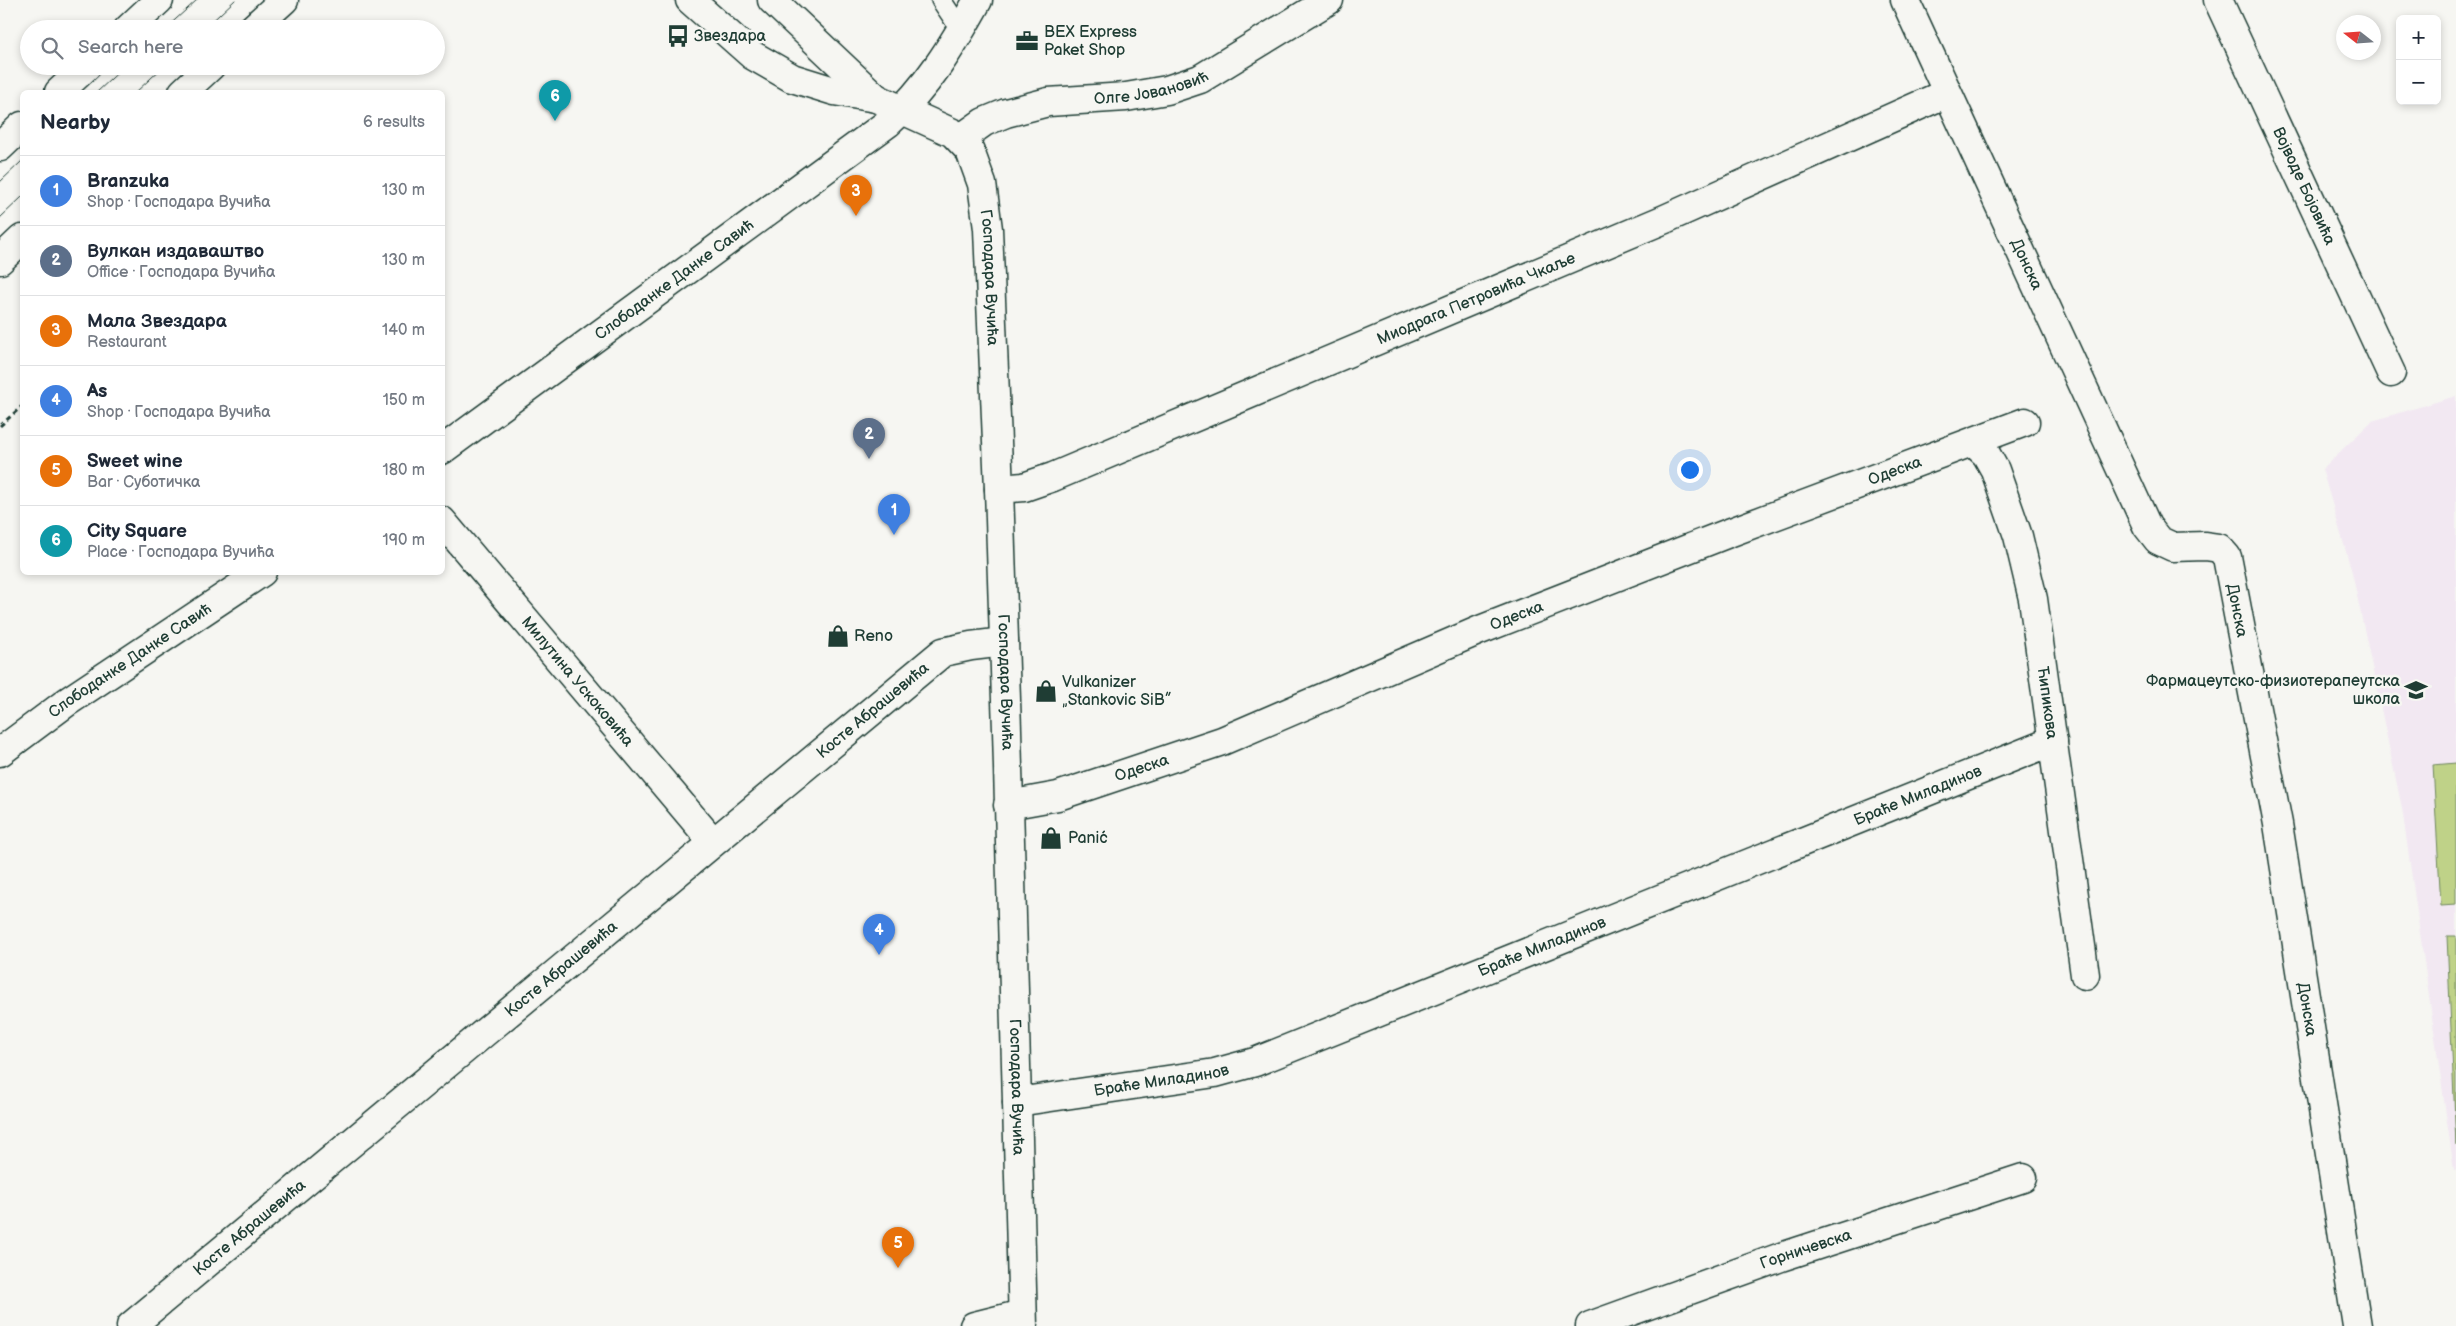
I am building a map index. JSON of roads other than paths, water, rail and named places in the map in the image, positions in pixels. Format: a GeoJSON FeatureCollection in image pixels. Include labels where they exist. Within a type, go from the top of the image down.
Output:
{"type":"FeatureCollection","features":[{"type":"Feature","properties":{"kind":"street"},"geometry":{"type":"LineString","coordinates":[[138,20],[159,0]]}},
{"type":"Feature","properties":{"kind":"street"},"geometry":{"type":"LineString","coordinates":[[262,20],[284,0]]}},
{"type":"Feature","properties":{"kind":"street","name":"Господара Вучића"},"geometry":{"type":"LineString","coordinates":[[690,0],[752,55],[792,78],[834,91],[876,98],[943,127],[960,138],[970,151],[975,163],[986,204],[1004,642],[1022,1320]]}},
{"type":"Feature","properties":{"kind":"street","name":"Слободанке Данке Савић"},"geometry":{"type":"LineString","coordinates":[[445,448],[865,140],[904,109],[930,78],[978,0]]}},
{"type":"Feature","properties":{"kind":"street","name":"Олге Јовановић"},"geometry":{"type":"LineString","coordinates":[[960,138],[984,122],[1006,113],[1048,102],[1126,97],[1167,90],[1200,79],[1329,0]]}},
{"type":"Feature","properties":{"kind":"street","name":"Донска"},"geometry":{"type":"LineString","coordinates":[[1905,0],[2148,526],[2158,540],[2173,547],[2205,546],[2219,548],[2228,557],[2278,824],[2357,1326]]}},
{"type":"Feature","properties":{"kind":"street","name":"Војводе Бојовића"},"geometry":{"type":"LineString","coordinates":[[2218,0],[2391,373]]}},
{"type":"Feature","properties":{"kind":"street","name":"Господара Вучића"},"geometry":{"type":"LineString","coordinates":[[773,1],[876,98]]}},
{"type":"Feature","properties":{"kind":"street"},"geometry":{"type":"LineString","coordinates":[[61,90],[78,75]]}},
{"type":"Feature","properties":{"kind":"street"},"geometry":{"type":"LineString","coordinates":[[185,90],[201,75]]}},
{"type":"Feature","properties":{"kind":"street","name":"Миодрага Петровића Чкаље"},"geometry":{"type":"LineString","coordinates":[[999,489],[1024,487],[1053,477],[1665,219],[1947,93]]}},
{"type":"Feature","properties":{"kind":"street"},"geometry":{"type":"LineString","coordinates":[[0,147],[20,128]]}},
{"type":"Feature","properties":{"kind":"street"},"geometry":{"type":"LineString","coordinates":[[0,260],[20,241]]}},
{"type":"Feature","properties":{"kind":"street","name":"Одеска"},"geometry":{"type":"LineString","coordinates":[[1008,805],[1058,796],[1222,741],[1480,630],[1726,534],[1974,443],[2024,422]]}},
{"type":"Feature","properties":{"kind":"street","name":"Ћипикова"},"geometry":{"type":"LineString","coordinates":[[1974,443],[1986,454],[1995,470],[2018,536],[2033,599],[2085,975]]}},
{"type":"Feature","properties":{"kind":"street","name":"Милутина Ускоковића"},"geometry":{"type":"LineString","coordinates":[[445,525],[713,842]]}},
{"type":"Feature","properties":{"kind":"street","name":"Слободанке Данке Савић"},"geometry":{"type":"LineString","coordinates":[[0,752],[67,702],[258,575]]}},
{"type":"Feature","properties":{"kind":"street","name":"Косте Абрашевића"},"geometry":{"type":"LineString","coordinates":[[131,1326],[943,652],[1004,642]]}},
{"type":"Feature","properties":{"kind":"street","name":"Браће Миладинов"},"geometry":{"type":"LineString","coordinates":[[1017,1102],[1208,1074],[1256,1062],[2053,741]]}},
{"type":"Feature","properties":{"kind":"street","name":"Горничевска"},"geometry":{"type":"LineString","coordinates":[[1590,1326],[1781,1257],[2023,1178]]}},
{"type":"Feature","properties":{"kind":"street"},"geometry":{"type":"LineString","coordinates":[[974,1326],[1022,1320]]}},
{"type":"Feature","properties":{"kind":"lane"},"geometry":{"type":"LineString","coordinates":[[941,0],[961,30]]}},
{"type":"Feature","properties":{"kind":"tram line"},"geometry":{"type":"LineString","coordinates":[[175,20],[197,0]]}},
{"type":"Feature","properties":{"kind":"tram line"},"geometry":{"type":"LineString","coordinates":[[214,20],[235,0]]}},
{"type":"Feature","properties":{"kind":"tram line"},"geometry":{"type":"LineString","coordinates":[[99,90],[115,75]]}},
{"type":"Feature","properties":{"kind":"tram line"},"geometry":{"type":"LineString","coordinates":[[138,90],[154,75]]}},
{"type":"Feature","properties":{"kind":"tram line"},"geometry":{"type":"LineString","coordinates":[[0,182],[20,163]]}},
{"type":"Feature","properties":{"kind":"tram line"},"geometry":{"type":"LineString","coordinates":[[0,218],[20,199]]}},
{"type":"Feature","properties":{"kind":"place","name":"Звездара"},"geometry":{"type":"Point","coordinates":[678,36]}},
{"type":"Feature","properties":{"kind":"place","name":"BEX Express Paket Shop"},"geometry":{"type":"Point","coordinates":[1027,41]}},
{"type":"Feature","properties":{"kind":"place","name":"City Square"},"geometry":{"type":"Point","coordinates":[555,121]}},
{"type":"Feature","properties":{"kind":"place","name":"Мала Звездара"},"geometry":{"type":"Point","coordinates":[856,216]}},
{"type":"Feature","properties":{"kind":"place","name":"Вулкан издаваштво"},"geometry":{"type":"Point","coordinates":[869,459]}},
{"type":"Feature","properties":{"kind":"place","name":"Branzuka"},"geometry":{"type":"Point","coordinates":[894,535]}},
{"type":"Feature","properties":{"kind":"place","name":"Reno"},"geometry":{"type":"Point","coordinates":[838,636]}},
{"type":"Feature","properties":{"kind":"place","name":"Фармацеутско-физиотерапеутска школа"},"geometry":{"type":"Point","coordinates":[2416,690]}},
{"type":"Feature","properties":{"kind":"place","name":"Vulkanizer „Stankovic SiB”"},"geometry":{"type":"Point","coordinates":[1046,691]}},
{"type":"Feature","properties":{"kind":"place","name":"Panić"},"geometry":{"type":"Point","coordinates":[1051,838]}},
{"type":"Feature","properties":{"kind":"place","name":"As"},"geometry":{"type":"Point","coordinates":[879,955]}},
{"type":"Feature","properties":{"kind":"place","name":"Sweet wine"},"geometry":{"type":"Point","coordinates":[898,1268]}}]}
